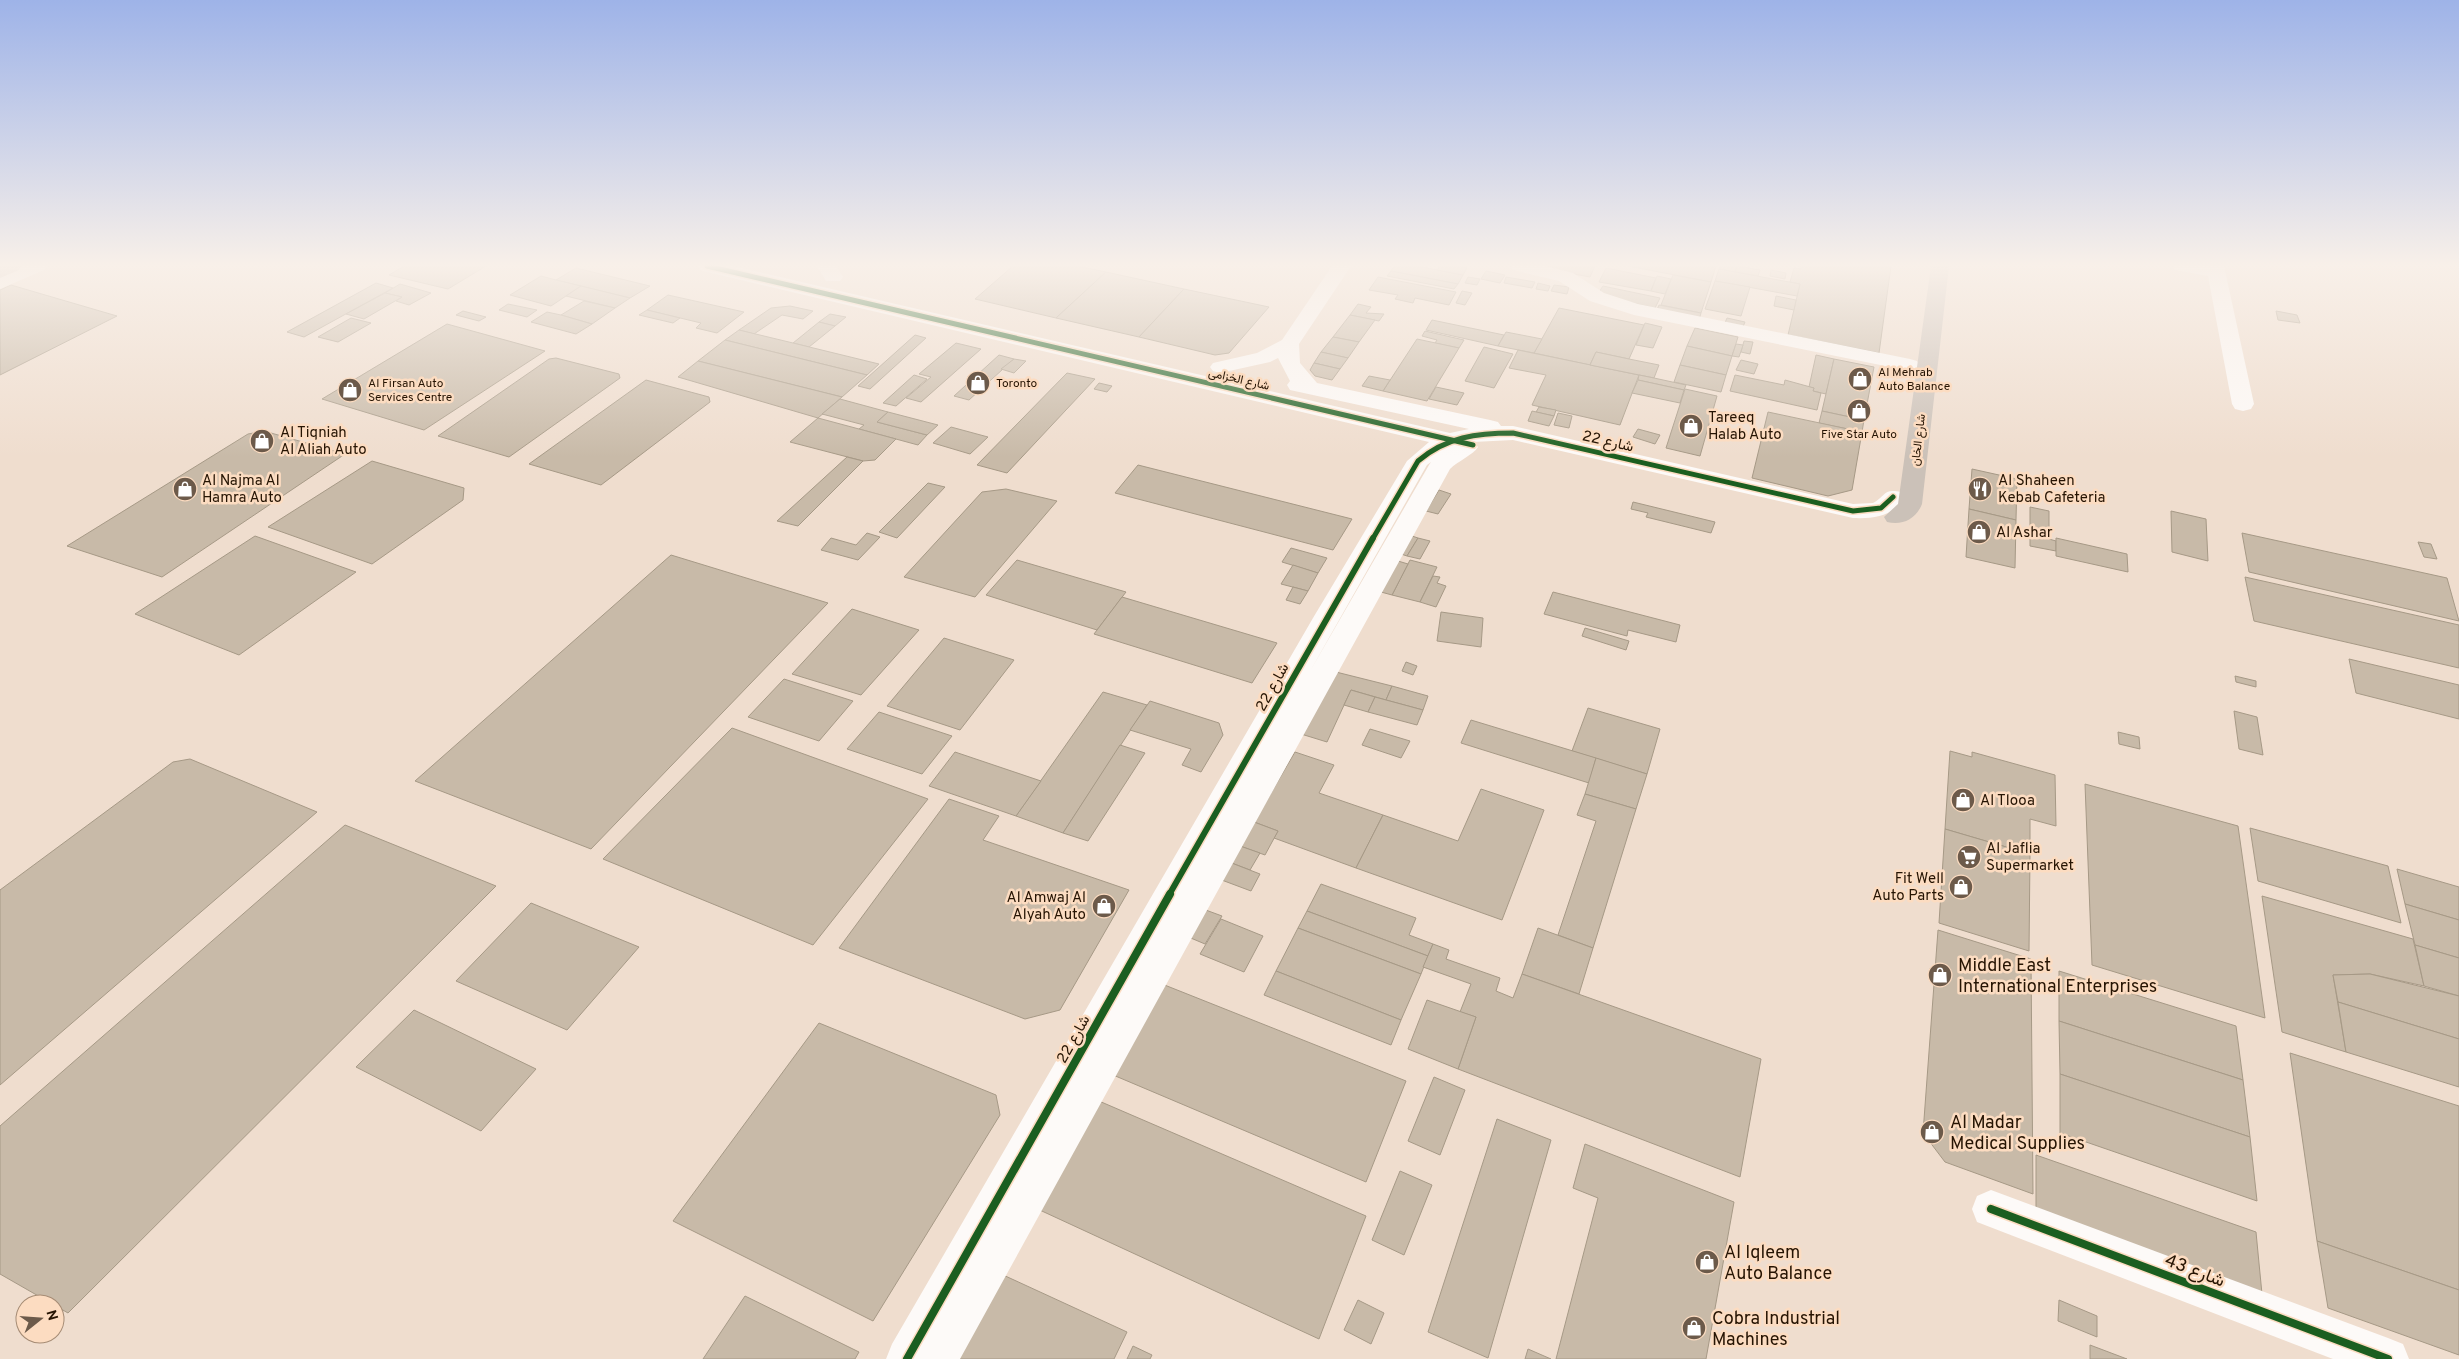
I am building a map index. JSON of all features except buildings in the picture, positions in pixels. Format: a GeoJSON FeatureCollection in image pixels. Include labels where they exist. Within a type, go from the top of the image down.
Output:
{"type":"FeatureCollection","features":[{"type":"Feature","properties":{"kind":"main road","name":"شارع الخان"},"geometry":{"type":"LineString","coordinates":[[1915,329],[1895,507],[1908,509],[1932,329]]}},
{"type":"Feature","properties":{"kind":"street","name":"شارع الخزامى"},"geometry":{"type":"LineString","coordinates":[[978,329],[1462,443]]}},
{"type":"Feature","properties":{"kind":"street","name":"شارع الخزامى"},"geometry":{"type":"LineString","coordinates":[[1066,329],[1310,388],[1528,435]]}},
{"type":"Feature","properties":{"kind":"street"},"geometry":{"type":"LineString","coordinates":[[1299,329],[1286,352],[1289,365],[1310,388]]}},
{"type":"Feature","properties":{"kind":"street"},"geometry":{"type":"LineString","coordinates":[[1735,329],[1910,365]]}},
{"type":"Feature","properties":{"kind":"street"},"geometry":{"type":"LineString","coordinates":[[2228,329],[2243,404]]}},
{"type":"Feature","properties":{"kind":"street"},"geometry":{"type":"LineString","coordinates":[[1220,367],[1263,358],[1289,344]]}},
{"type":"Feature","properties":{"kind":"street","name":"شارع 22"},"geometry":{"type":"LineString","coordinates":[[937,1359],[1440,465],[1462,443],[1486,433],[1528,435],[1848,510],[1863,512],[1886,506],[1895,507]]}},
{"type":"Feature","properties":{"kind":"street","name":"شارع 22"},"geometry":{"type":"LineString","coordinates":[[907,1359],[1369,544],[1418,461],[1432,449],[1462,443],[1522,443],[1866,519],[1895,507]]}},
{"type":"Feature","properties":{"kind":"street","name":"شارع 43"},"geometry":{"type":"LineString","coordinates":[[1991,1210],[2388,1359]]}},
{"type":"Feature","properties":{"kind":"cycle path"},"geometry":{"type":"LineString","coordinates":[[978,329],[1473,445]]}},
{"type":"Feature","properties":{"kind":"cycle path"},"geometry":{"type":"LineString","coordinates":[[907,1359],[1326,618],[1418,461],[1428,452],[1450,440],[1462,437],[1487,433],[1513,433],[1853,511],[1876,510],[1886,506],[1893,497]]}},
{"type":"Feature","properties":{"kind":"cycle path"},"geometry":{"type":"LineString","coordinates":[[1991,1209],[2388,1359]]}},
{"type":"Feature","properties":{"kind":"place","name":"Al Mehrab Auto Balance"},"geometry":{"type":"Point","coordinates":[1860,379]}},
{"type":"Feature","properties":{"kind":"place","name":"Toronto"},"geometry":{"type":"Point","coordinates":[978,383]}},
{"type":"Feature","properties":{"kind":"place","name":"Al Firsan Auto Services Centre"},"geometry":{"type":"Point","coordinates":[350,390]}},
{"type":"Feature","properties":{"kind":"place","name":"Five Star Auto"},"geometry":{"type":"Point","coordinates":[1859,411]}},
{"type":"Feature","properties":{"kind":"place","name":"Tareeq Halab Auto"},"geometry":{"type":"Point","coordinates":[1691,426]}},
{"type":"Feature","properties":{"kind":"place","name":"Al Tiqniah Al Aliah Auto"},"geometry":{"type":"Point","coordinates":[262,441]}},
{"type":"Feature","properties":{"kind":"place","name":"Al Najma Al Hamra Auto"},"geometry":{"type":"Point","coordinates":[185,489]}},
{"type":"Feature","properties":{"kind":"place","name":"Al Shaheen Kebab Cafeteria"},"geometry":{"type":"Point","coordinates":[1980,489]}},
{"type":"Feature","properties":{"kind":"place","name":"Al Ashar"},"geometry":{"type":"Point","coordinates":[1979,532]}},
{"type":"Feature","properties":{"kind":"place","name":"Al Tlooa"},"geometry":{"type":"Point","coordinates":[1963,800]}},
{"type":"Feature","properties":{"kind":"place","name":"Al Jaflia Supermarket"},"geometry":{"type":"Point","coordinates":[1969,857]}},
{"type":"Feature","properties":{"kind":"place","name":"Fit Well Auto Parts"},"geometry":{"type":"Point","coordinates":[1961,887]}},
{"type":"Feature","properties":{"kind":"place","name":"Al Amwaj Al Alyah Auto"},"geometry":{"type":"Point","coordinates":[1104,906]}},
{"type":"Feature","properties":{"kind":"place","name":"Middle East International Enterprises"},"geometry":{"type":"Point","coordinates":[1940,975]}},
{"type":"Feature","properties":{"kind":"place","name":"Al Madar Medical Supplies"},"geometry":{"type":"Point","coordinates":[1932,1132]}},
{"type":"Feature","properties":{"kind":"place","name":"Al Iqleem Auto Balance"},"geometry":{"type":"Point","coordinates":[1707,1262]}},
{"type":"Feature","properties":{"kind":"place","name":"Cobra Industrial Machines"},"geometry":{"type":"Point","coordinates":[1694,1328]}}]}
